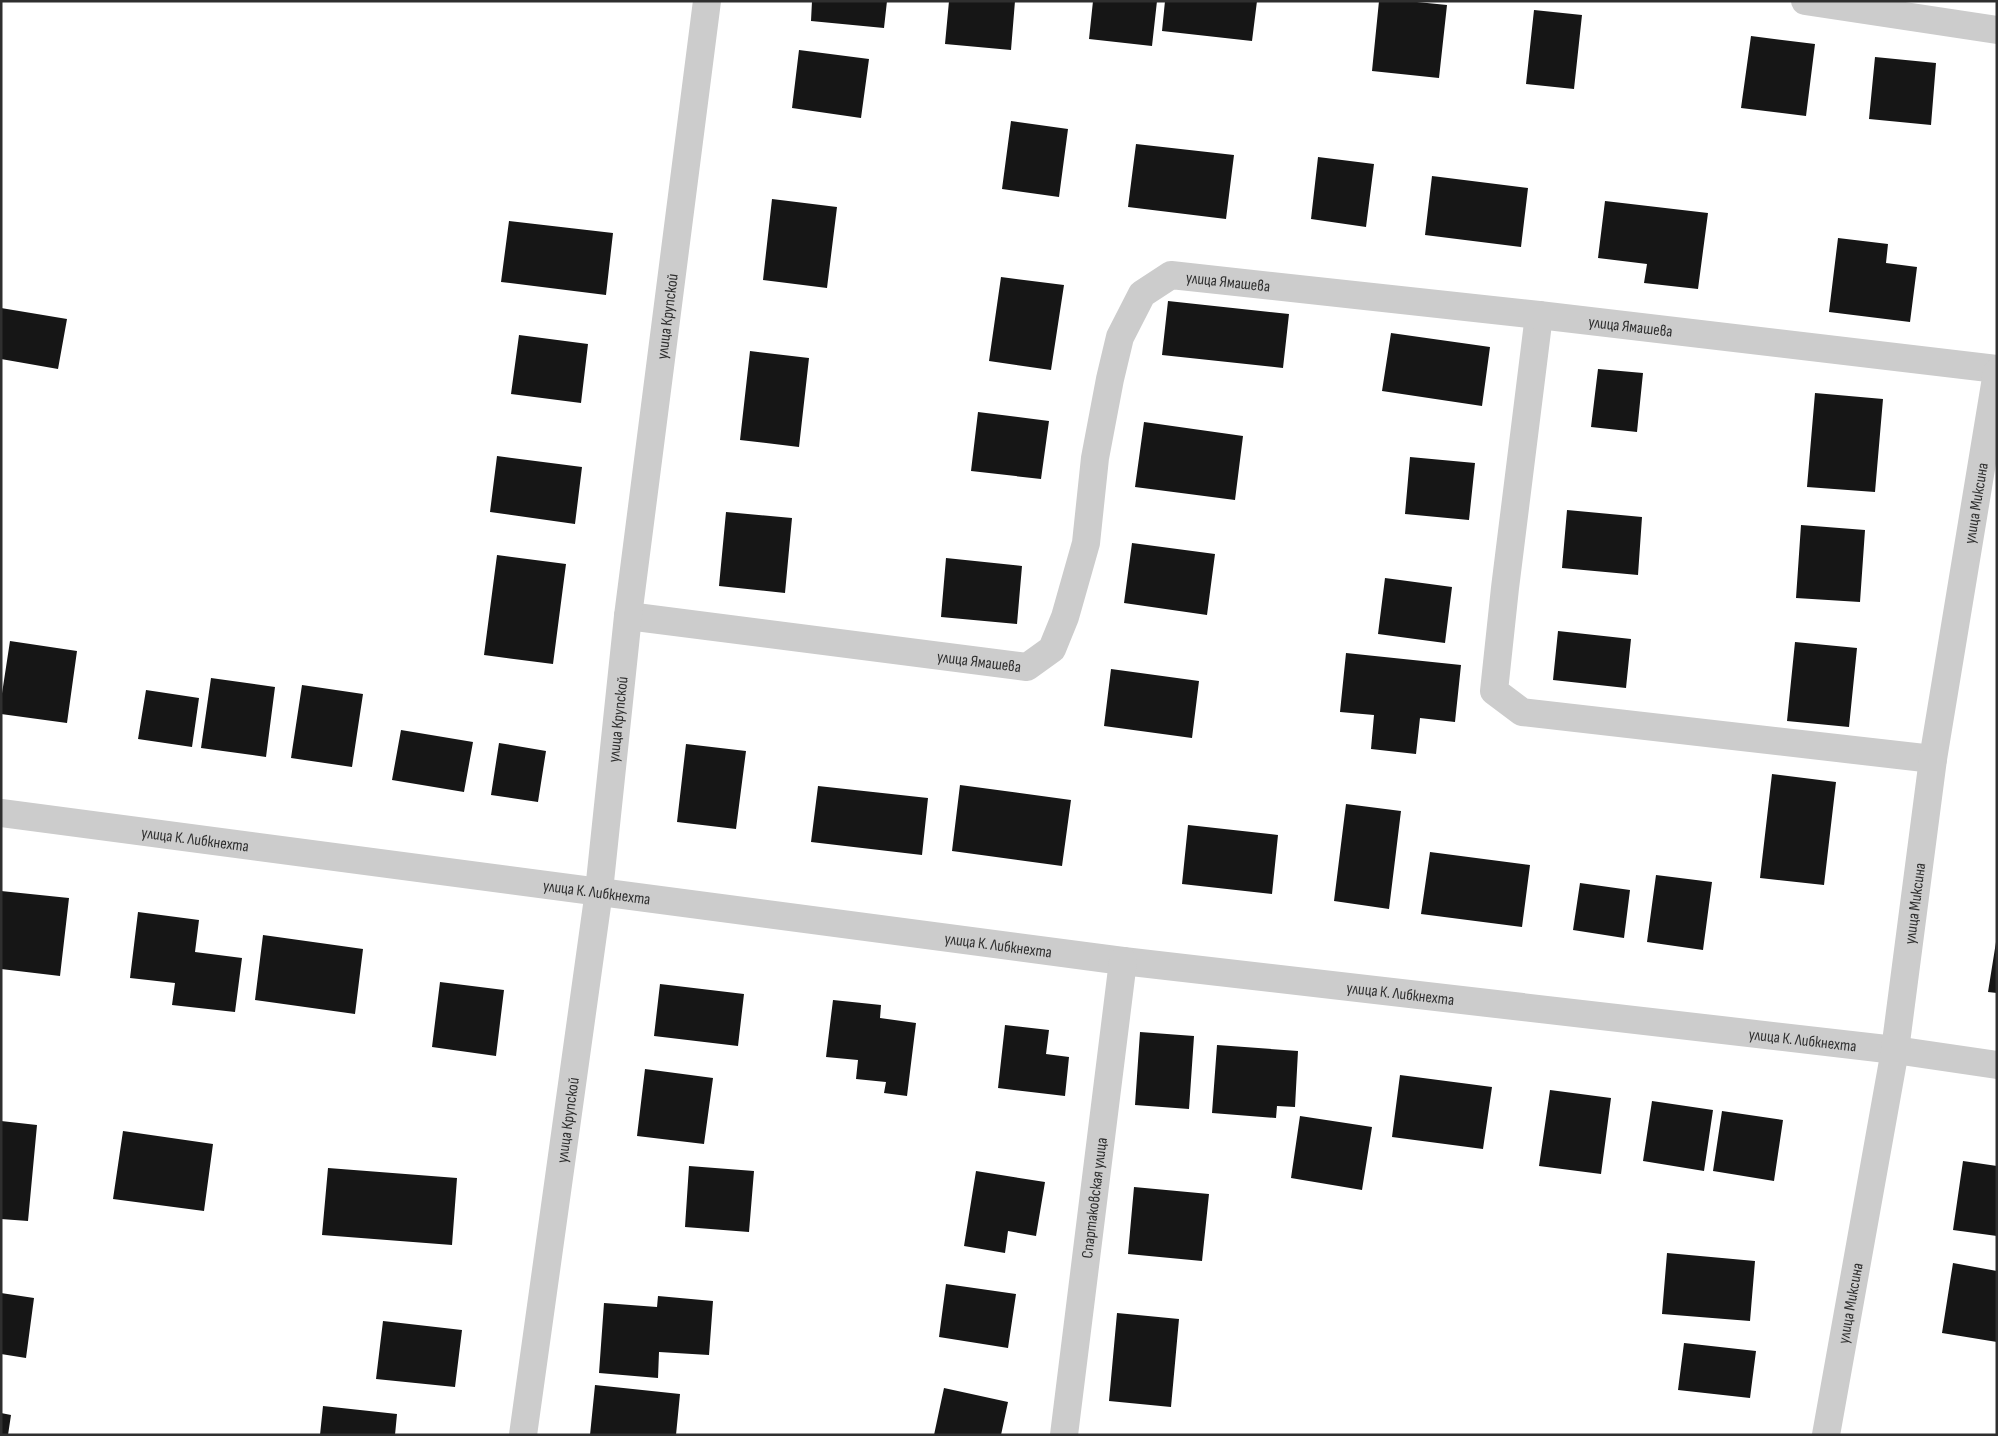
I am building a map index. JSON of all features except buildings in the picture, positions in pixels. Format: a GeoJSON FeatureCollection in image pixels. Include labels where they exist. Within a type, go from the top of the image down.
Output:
{"type":"FeatureCollection","features":[{"type":"Feature","properties":{"kind":"street","name":"улица Крупской"},"geometry":{"type":"LineString","coordinates":[[523,1435],[599,891],[628,616],[707,1]]}},
{"type":"Feature","properties":{"kind":"street"},"geometry":{"type":"LineString","coordinates":[[1805,1],[1997,30]]}},
{"type":"Feature","properties":{"kind":"street","name":"улица Ямашева"},"geometry":{"type":"LineString","coordinates":[[628,616],[1027,667],[1052,649],[1065,617],[1086,543],[1095,458],[1120,338],[1142,294],[1171,275],[1997,368]]}},
{"type":"Feature","properties":{"kind":"street"},"geometry":{"type":"LineString","coordinates":[[1539,315],[1494,691],[1522,712],[1933,759]]}},
{"type":"Feature","properties":{"kind":"street","name":"улица Миксина"},"geometry":{"type":"LineString","coordinates":[[1826,1435],[1895,1050],[1933,759],[1997,372]]}},
{"type":"Feature","properties":{"kind":"street","name":"улица К. Либкнехта"},"geometry":{"type":"LineString","coordinates":[[1,813],[1123,961],[1895,1050],[1997,1065]]}},
{"type":"Feature","properties":{"kind":"street","name":"Спартаковская улица"},"geometry":{"type":"LineString","coordinates":[[1064,1435],[1123,961]]}}]}
